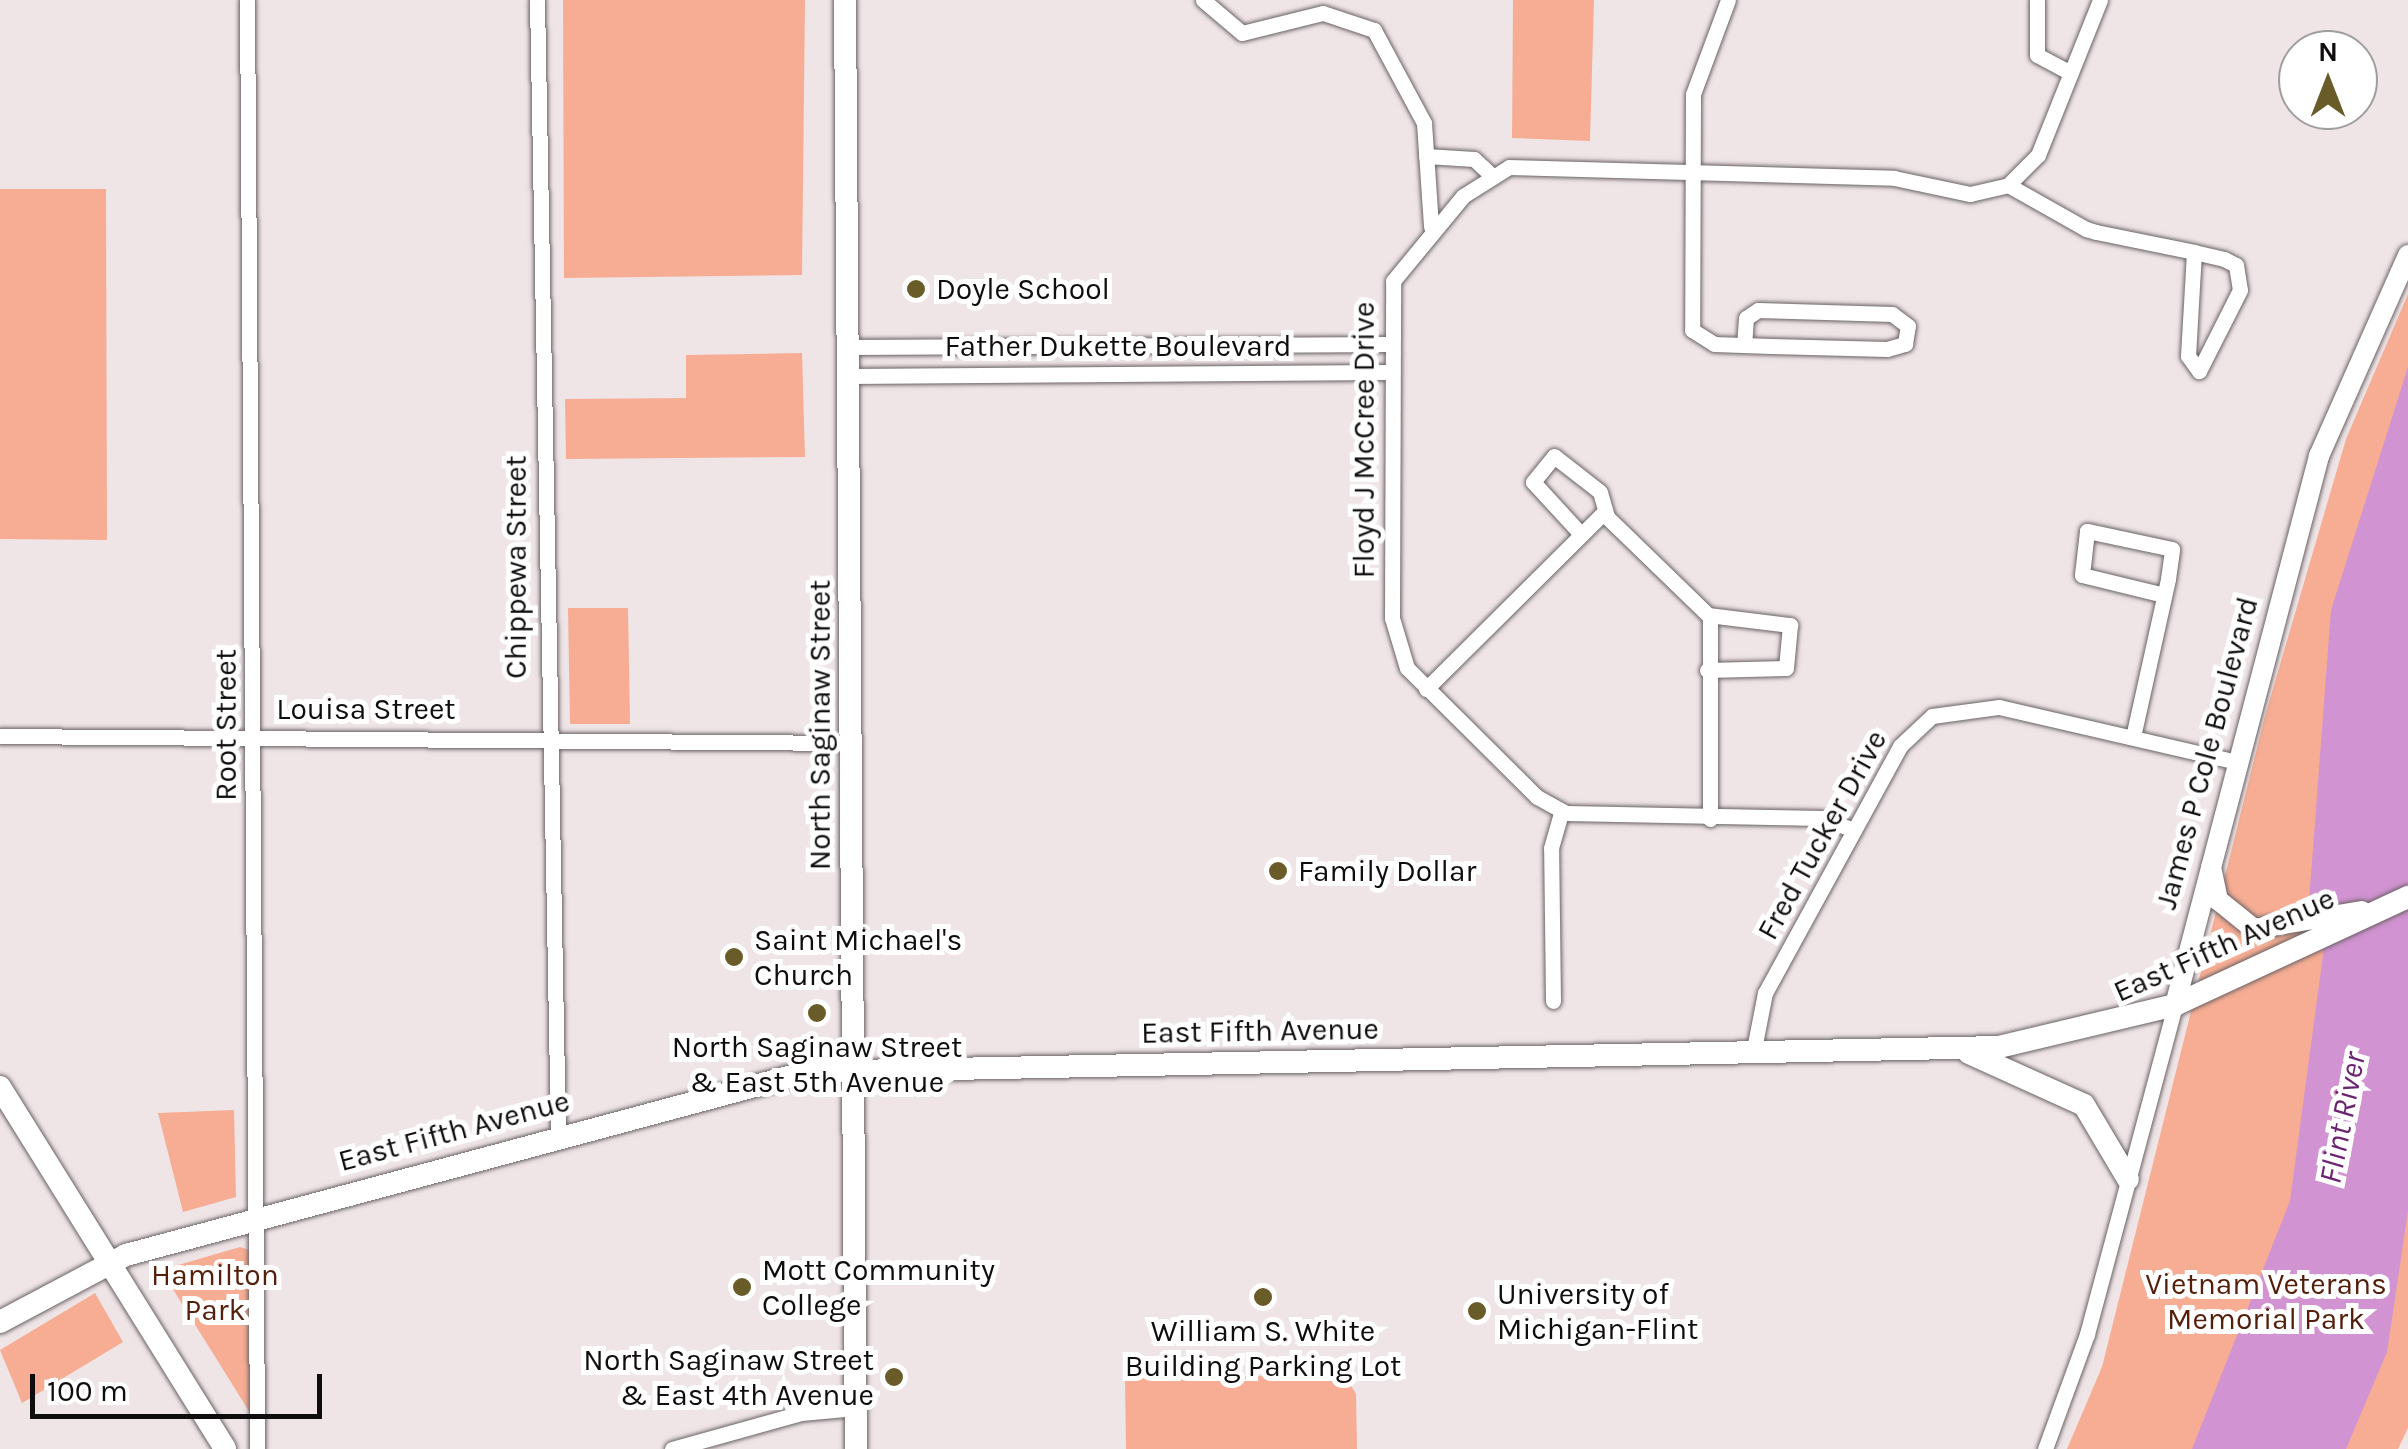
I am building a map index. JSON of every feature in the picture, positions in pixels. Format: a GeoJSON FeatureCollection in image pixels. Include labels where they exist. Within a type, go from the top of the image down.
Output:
{"type":"FeatureCollection","features":[{"type":"Feature","properties":{"kind":"main road","name":"North Saginaw Street"},"geometry":{"type":"LineString","coordinates":[[846,0],[856,1449]]}},
{"type":"Feature","properties":{"kind":"main road","name":"East Fifth Avenue"},"geometry":{"type":"LineString","coordinates":[[0,1322],[108,1261],[558,1134],[852,1068],[1961,1050],[2115,1026],[2175,1005],[2288,941],[2405,899]]}},
{"type":"Feature","properties":{"kind":"main road"},"geometry":{"type":"LineString","coordinates":[[1961,1050],[2046,1080],[2084,1105],[2128,1179]]}},
{"type":"Feature","properties":{"kind":"main road"},"geometry":{"type":"LineString","coordinates":[[0,1086],[225,1449]]}},
{"type":"Feature","properties":{"kind":"street","name":"Root Street"},"geometry":{"type":"LineString","coordinates":[[247,0],[260,1216],[256,1449]]}},
{"type":"Feature","properties":{"kind":"street","name":"Chippewa Street"},"geometry":{"type":"LineString","coordinates":[[537,0],[544,737],[558,1134]]}},
{"type":"Feature","properties":{"kind":"street"},"geometry":{"type":"LineString","coordinates":[[1203,0],[1242,34],[1323,12],[1368,24],[1404,72],[1426,156],[1431,227]]}},
{"type":"Feature","properties":{"kind":"street"},"geometry":{"type":"LineString","coordinates":[[1728,0],[1693,94],[1691,326],[1703,342],[1744,345],[1894,348],[1908,326],[1892,314],[1758,310],[1746,318],[1744,345]]}},
{"type":"Feature","properties":{"kind":"street"},"geometry":{"type":"LineString","coordinates":[[2036,0],[2037,55],[2071,73]]}},
{"type":"Feature","properties":{"kind":"street"},"geometry":{"type":"LineString","coordinates":[[1426,156],[1474,159],[1490,174],[1528,165],[1894,178],[1970,194],[2008,185],[2038,156],[2100,0]]}},
{"type":"Feature","properties":{"kind":"street","name":"Floyd J McCree Drive"},"geometry":{"type":"LineString","coordinates":[[1490,174],[1431,227],[1396,271],[1388,344],[1392,631],[1426,689],[1562,812]]}},
{"type":"Feature","properties":{"kind":"street"},"geometry":{"type":"LineString","coordinates":[[2008,185],[2086,229],[2194,252],[2231,262],[2242,279],[2199,371],[2188,356],[2194,252]]}},
{"type":"Feature","properties":{"kind":"street","name":"James P Cole Boulevard"},"geometry":{"type":"LineString","coordinates":[[2045,1449],[2128,1179],[2175,1005],[2233,761],[2320,456],[2408,256]]}},
{"type":"Feature","properties":{"kind":"street","name":"Father Dukette Boulevard"},"geometry":{"type":"LineString","coordinates":[[848,347],[1388,344]]}},
{"type":"Feature","properties":{"kind":"street"},"geometry":{"type":"LineString","coordinates":[[1202,345],[1203,374]]}},
{"type":"Feature","properties":{"kind":"street"},"geometry":{"type":"LineString","coordinates":[[1268,345],[1268,373]]}},
{"type":"Feature","properties":{"kind":"street","name":"Father Dukette Boulevard"},"geometry":{"type":"LineString","coordinates":[[848,376],[1389,372]]}},
{"type":"Feature","properties":{"kind":"street"},"geometry":{"type":"LineString","coordinates":[[1580,532],[1535,486],[1547,460],[1566,461],[1602,495],[1604,512],[1710,616],[1786,619],[1792,657],[1781,669],[1707,670]]}},
{"type":"Feature","properties":{"kind":"street"},"geometry":{"type":"LineString","coordinates":[[1426,689],[1604,512]]}},
{"type":"Feature","properties":{"kind":"street"},"geometry":{"type":"LineString","coordinates":[[2133,738],[2164,595],[2170,545],[2087,531],[2082,575],[2164,595]]}},
{"type":"Feature","properties":{"kind":"street"},"geometry":{"type":"LineString","coordinates":[[1710,616],[1710,818]]}},
{"type":"Feature","properties":{"kind":"street","name":"Fred Tucker Drive"},"geometry":{"type":"LineString","coordinates":[[1753,1054],[1761,1002],[1854,830],[1906,737],[1942,711],[1987,706],[2233,761]]}},
{"type":"Feature","properties":{"kind":"street","name":"Louisa Street"},"geometry":{"type":"LineString","coordinates":[[0,736],[544,737],[852,743]]}},
{"type":"Feature","properties":{"kind":"street"},"geometry":{"type":"LineString","coordinates":[[1553,1001],[1551,848],[1562,812],[1821,818],[1854,830]]}},
{"type":"Feature","properties":{"kind":"street"},"geometry":{"type":"LineString","coordinates":[[2209,855],[2218,900],[2235,918],[2288,941]]}},
{"type":"Feature","properties":{"kind":"street"},"geometry":{"type":"LineString","coordinates":[[672,1449],[801,1412],[856,1408]]}},
{"type":"Feature","properties":{"kind":"green space"},"geometry":{"type":"Polygon","coordinates":[[[563,0],[805,0],[802,275],[564,278],[563,0]]]}},
{"type":"Feature","properties":{"kind":"green space"},"geometry":{"type":"Polygon","coordinates":[[[1513,0],[1594,0],[1590,141],[1512,138],[1513,0]]]}},
{"type":"Feature","properties":{"kind":"green space"},"geometry":{"type":"Polygon","coordinates":[[[0,189],[106,189],[107,540],[0,539],[0,189]]]}},
{"type":"Feature","properties":{"kind":"green space","name":"Vietnam Veterans Memorial Park"},"geometry":{"type":"Polygon","coordinates":[[[2408,294],[2408,1428],[2398,1449],[2067,1449],[2102,1367],[2265,716],[2346,439],[2408,294]]]}},
{"type":"Feature","properties":{"kind":"green space"},"geometry":{"type":"Polygon","coordinates":[[[802,353],[805,457],[566,459],[565,399],[686,398],[686,355],[802,353]]]}},
{"type":"Feature","properties":{"kind":"green space"},"geometry":{"type":"Polygon","coordinates":[[[568,608],[628,608],[630,724],[570,724],[568,608]]]}},
{"type":"Feature","properties":{"kind":"green space"},"geometry":{"type":"Polygon","coordinates":[[[234,1110],[236,1197],[183,1212],[158,1113],[234,1110]]]}},
{"type":"Feature","properties":{"kind":"green space","name":"Hamilton Park"},"geometry":{"type":"Polygon","coordinates":[[[240,1247],[249,1250],[252,1416],[161,1270],[240,1247]]]}},
{"type":"Feature","properties":{"kind":"green space"},"geometry":{"type":"Polygon","coordinates":[[[95,1293],[123,1342],[22,1403],[0,1350],[95,1293]]]}},
{"type":"Feature","properties":{"kind":"green space"},"geometry":{"type":"Polygon","coordinates":[[[1345,1375],[1356,1394],[1357,1449],[1126,1449],[1125,1377],[1345,1375]]]}},
{"type":"Feature","properties":{"kind":"water","name":"Flint River"},"geometry":{"type":"Polygon","coordinates":[[[2408,367],[2408,1211],[2387,1352],[2346,1449],[2192,1449],[2290,1201],[2325,940],[2309,901],[2331,610],[2408,367]]]}},
{"type":"Feature","properties":{"kind":"place","name":"Doyle School"},"geometry":{"type":"Point","coordinates":[916,289]}},
{"type":"Feature","properties":{"kind":"place","name":"Family Dollar"},"geometry":{"type":"Point","coordinates":[1278,871]}},
{"type":"Feature","properties":{"kind":"place","name":"Saint Michael's Church"},"geometry":{"type":"Point","coordinates":[734,957]}},
{"type":"Feature","properties":{"kind":"place","name":"North Saginaw Street & East 5th Avenue"},"geometry":{"type":"Point","coordinates":[817,1013]}},
{"type":"Feature","properties":{"kind":"place","name":"Mott Community College"},"geometry":{"type":"Point","coordinates":[742,1287]}},
{"type":"Feature","properties":{"kind":"place","name":"William S. White Building Parking Lot"},"geometry":{"type":"Point","coordinates":[1263,1297]}},
{"type":"Feature","properties":{"kind":"place","name":"University of Michigan-Flint"},"geometry":{"type":"Point","coordinates":[1477,1311]}},
{"type":"Feature","properties":{"kind":"place","name":"North Saginaw Street & East 4th Avenue"},"geometry":{"type":"Point","coordinates":[894,1377]}}]}
